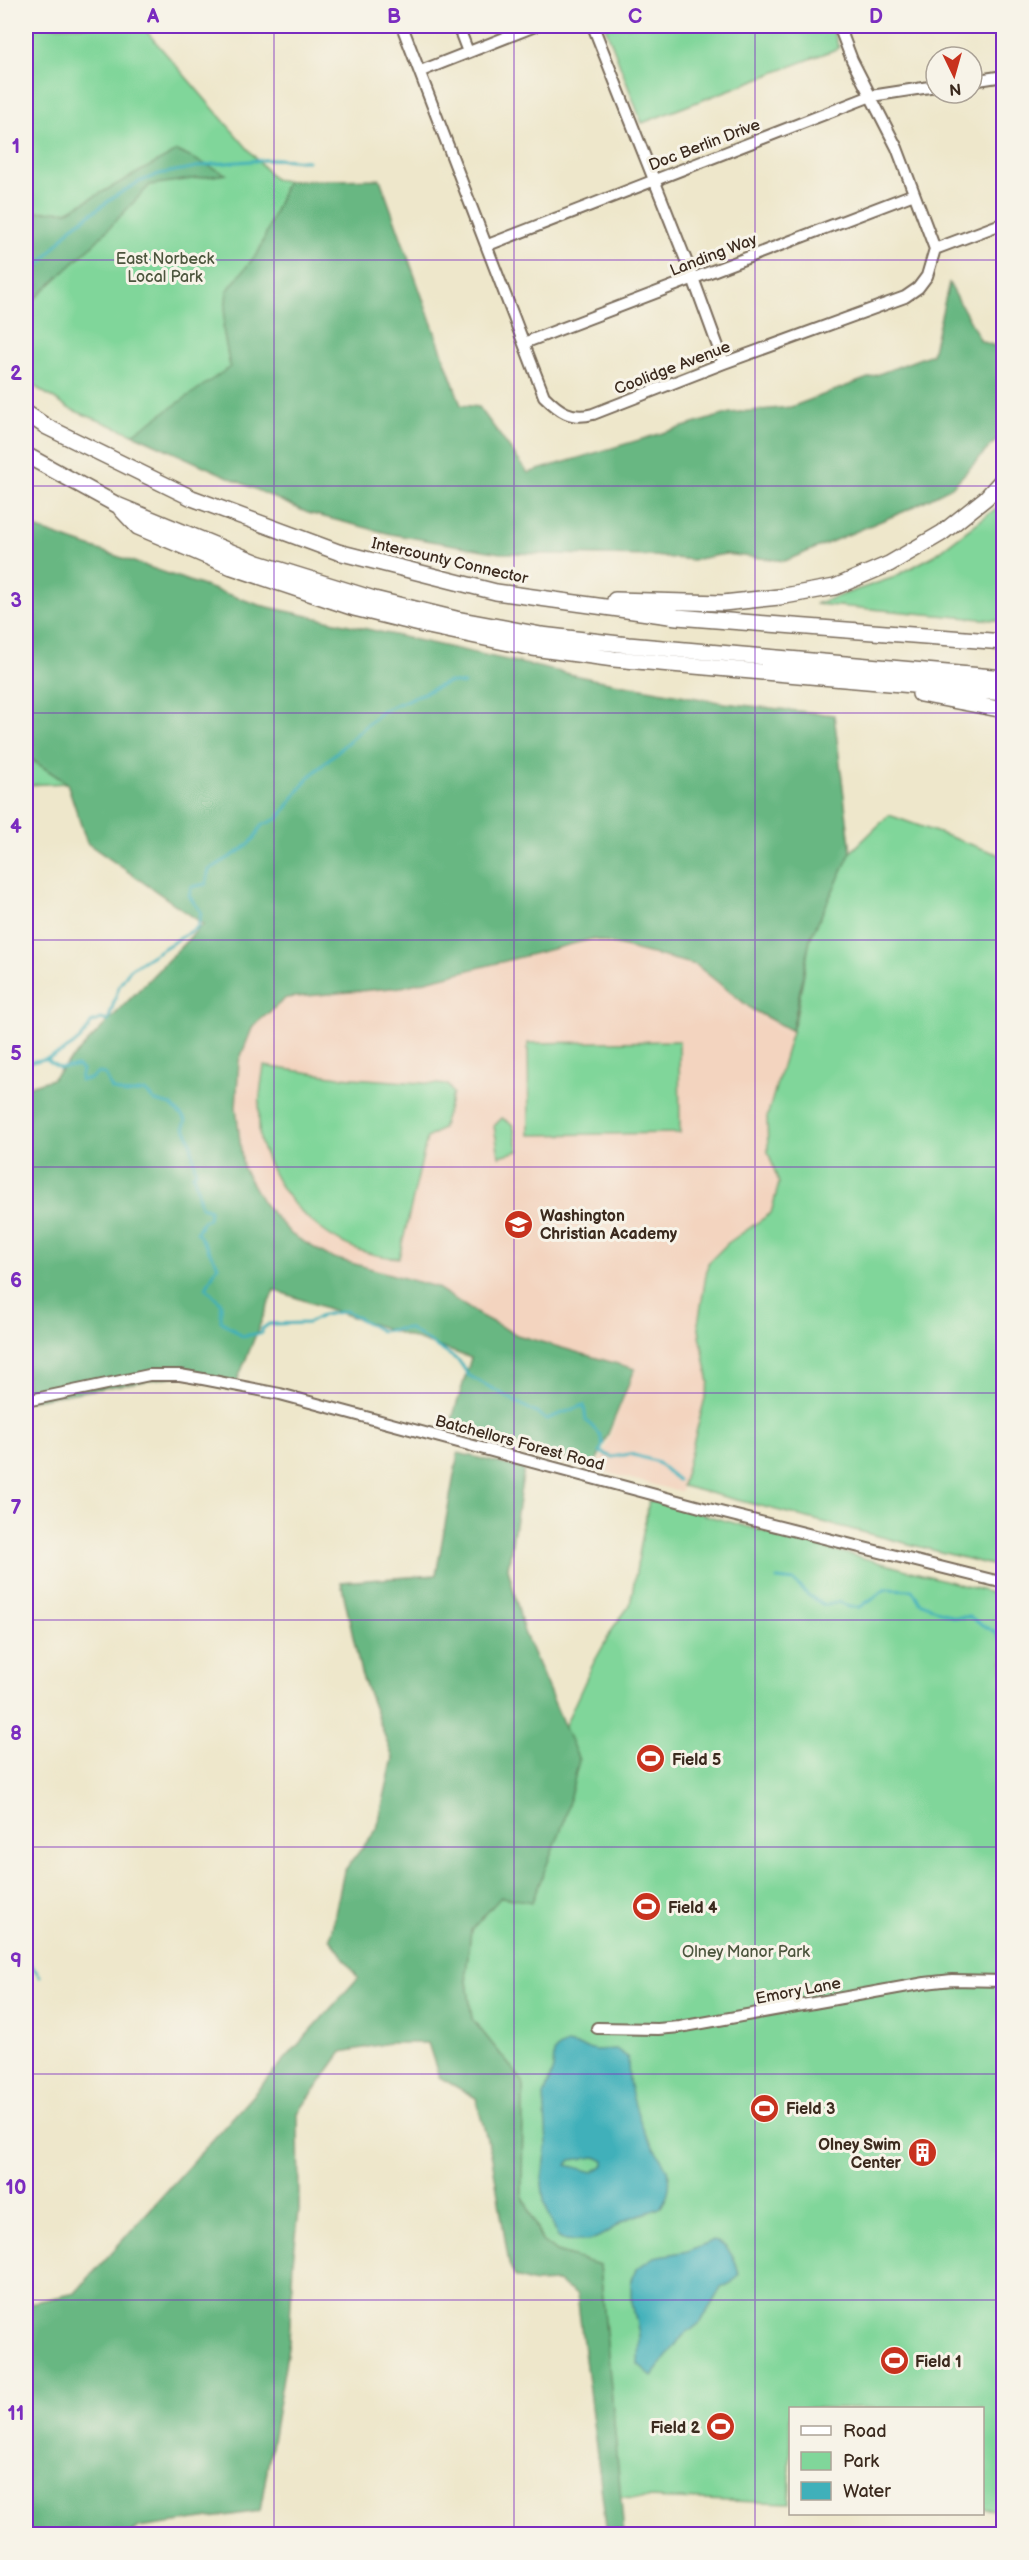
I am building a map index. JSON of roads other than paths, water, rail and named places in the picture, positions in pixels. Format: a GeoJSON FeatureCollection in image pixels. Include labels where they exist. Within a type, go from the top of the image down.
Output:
{"type":"FeatureCollection","features":[{"type":"Feature","properties":{"kind":"highway","name":"Intercounty Connector"},"geometry":{"type":"LineString","coordinates":[[26,413],[57,432],[192,498],[338,552],[496,592],[677,617],[1004,642]]}},
{"type":"Feature","properties":{"kind":"highway"},"geometry":{"type":"LineString","coordinates":[[26,455],[117,505],[258,562],[374,599],[456,619],[542,634],[628,645],[1004,678]]}},
{"type":"Feature","properties":{"kind":"highway"},"geometry":{"type":"LineString","coordinates":[[537,598],[723,603],[779,597],[835,587],[890,564],[942,533],[986,498],[1004,478]]}},
{"type":"Feature","properties":{"kind":"highway"},"geometry":{"type":"LineString","coordinates":[[117,505],[138,528],[232,567],[354,608],[428,626],[533,648],[614,659],[1004,693]]}},
{"type":"Feature","properties":{"kind":"highway"},"geometry":{"type":"LineString","coordinates":[[855,680],[1004,710]]}},
{"type":"Feature","properties":{"kind":"street","name":"Coolidge Avenue"},"geometry":{"type":"LineString","coordinates":[[402,26],[488,245],[544,396],[567,415],[579,417],[593,414],[905,297],[918,288],[927,276],[935,249]]}},
{"type":"Feature","properties":{"kind":"street"},"geometry":{"type":"LineString","coordinates":[[458,26],[468,52]]}},
{"type":"Feature","properties":{"kind":"street"},"geometry":{"type":"LineString","coordinates":[[421,72],[535,26]]}},
{"type":"Feature","properties":{"kind":"street"},"geometry":{"type":"LineString","coordinates":[[593,26],[652,180],[693,278],[724,363]]}},
{"type":"Feature","properties":{"kind":"street"},"geometry":{"type":"LineString","coordinates":[[839,26],[852,60],[897,148],[935,249],[1004,223]]}},
{"type":"Feature","properties":{"kind":"street"},"geometry":{"type":"LineString","coordinates":[[984,79],[1004,76]]}},
{"type":"Feature","properties":{"kind":"street","name":"Doc Berlin Drive"},"geometry":{"type":"LineString","coordinates":[[488,245],[871,96],[924,88]]}},
{"type":"Feature","properties":{"kind":"street","name":"Landing Way"},"geometry":{"type":"LineString","coordinates":[[524,343],[914,194]]}},
{"type":"Feature","properties":{"kind":"street","name":"Batchellors Forest Road"},"geometry":{"type":"LineString","coordinates":[[26,1401],[149,1375],[203,1378],[280,1394],[700,1507],[1004,1583]]}},
{"type":"Feature","properties":{"kind":"street","name":"Emory Lane"},"geometry":{"type":"LineString","coordinates":[[597,2028],[680,2027],[925,1983],[952,1980],[1004,1981]]}},
{"type":"Feature","properties":{"kind":"water"},"geometry":{"type":"Polygon","coordinates":[[[567,2044],[597,2050],[616,2049],[627,2057],[631,2092],[636,2109],[647,2136],[664,2164],[670,2183],[661,2207],[634,2216],[591,2240],[560,2239],[544,2201],[542,2184],[547,2145],[544,2096],[553,2069],[554,2053],[558,2048],[567,2044]],[[596,2157],[571,2160],[567,2165],[593,2172],[604,2165],[604,2161],[596,2157]]]}},
{"type":"Feature","properties":{"kind":"water"},"geometry":{"type":"Polygon","coordinates":[[[712,2241],[718,2242],[727,2249],[736,2264],[739,2275],[731,2283],[721,2288],[701,2322],[680,2339],[652,2376],[638,2364],[639,2334],[631,2298],[631,2283],[636,2269],[654,2257],[688,2251],[712,2241]]]}},
{"type":"Feature","properties":{"kind":"waterway"},"geometry":{"type":"LineString","coordinates":[[26,281],[71,228],[139,182],[159,174],[213,164],[277,159],[308,161]]}},
{"type":"Feature","properties":{"kind":"waterway"},"geometry":{"type":"LineString","coordinates":[[26,1062],[55,1056],[80,1039],[91,1023],[101,1019],[108,1021],[119,986],[130,969],[198,927],[201,912],[189,896],[191,887],[206,884],[209,870],[243,849],[255,838],[261,826],[279,818],[308,778],[382,711],[449,682],[464,684]]}},
{"type":"Feature","properties":{"kind":"waterway"},"geometry":{"type":"LineString","coordinates":[[48,1060],[59,1068],[77,1066],[82,1070],[80,1080],[90,1079],[98,1073],[105,1074],[112,1089],[126,1094],[145,1091],[155,1101],[171,1105],[186,1120],[184,1127],[191,1143],[196,1171],[193,1175],[201,1207],[210,1210],[209,1219],[203,1221],[197,1232],[218,1265],[206,1288],[221,1303],[221,1321],[242,1336],[262,1333],[262,1329],[269,1324],[308,1323],[323,1315],[346,1311],[381,1331],[408,1328],[459,1361],[468,1375],[547,1419],[584,1405],[586,1420],[600,1435],[603,1444],[600,1452],[612,1457],[630,1454],[655,1461],[678,1480]]}},
{"type":"Feature","properties":{"kind":"waterway"},"geometry":{"type":"LineString","coordinates":[[777,1579],[794,1581],[808,1595],[824,1605],[839,1602],[849,1607],[860,1607],[886,1589],[912,1590],[920,1602],[953,1617],[970,1617],[995,1632],[1004,1645]]}},
{"type":"Feature","properties":{"kind":"waterway"},"geometry":{"type":"LineString","coordinates":[[26,1959],[40,1976]]}},
{"type":"Feature","properties":{"kind":"place","name":"Washington Christian Academy"},"geometry":{"type":"Point","coordinates":[519,1224]}},
{"type":"Feature","properties":{"kind":"place","name":"Field 5"},"geometry":{"type":"Point","coordinates":[651,1759]}},
{"type":"Feature","properties":{"kind":"place","name":"Field 4"},"geometry":{"type":"Point","coordinates":[647,1907]}},
{"type":"Feature","properties":{"kind":"place","name":"Field 3"},"geometry":{"type":"Point","coordinates":[765,2108]}},
{"type":"Feature","properties":{"kind":"place","name":"Olney Swim Center"},"geometry":{"type":"Point","coordinates":[922,2153]}},
{"type":"Feature","properties":{"kind":"place","name":"Field 1"},"geometry":{"type":"Point","coordinates":[894,2361]}},
{"type":"Feature","properties":{"kind":"place","name":"Field 2"},"geometry":{"type":"Point","coordinates":[721,2427]}},
{"type":"Feature","properties":{"kind":"park label","name":"East Norbeck Local Park"},"geometry":{"type":"Point","coordinates":[165,267]}},
{"type":"Feature","properties":{"kind":"park label","name":"Olney Manor Park"},"geometry":{"type":"Point","coordinates":[746,1951]}}]}
